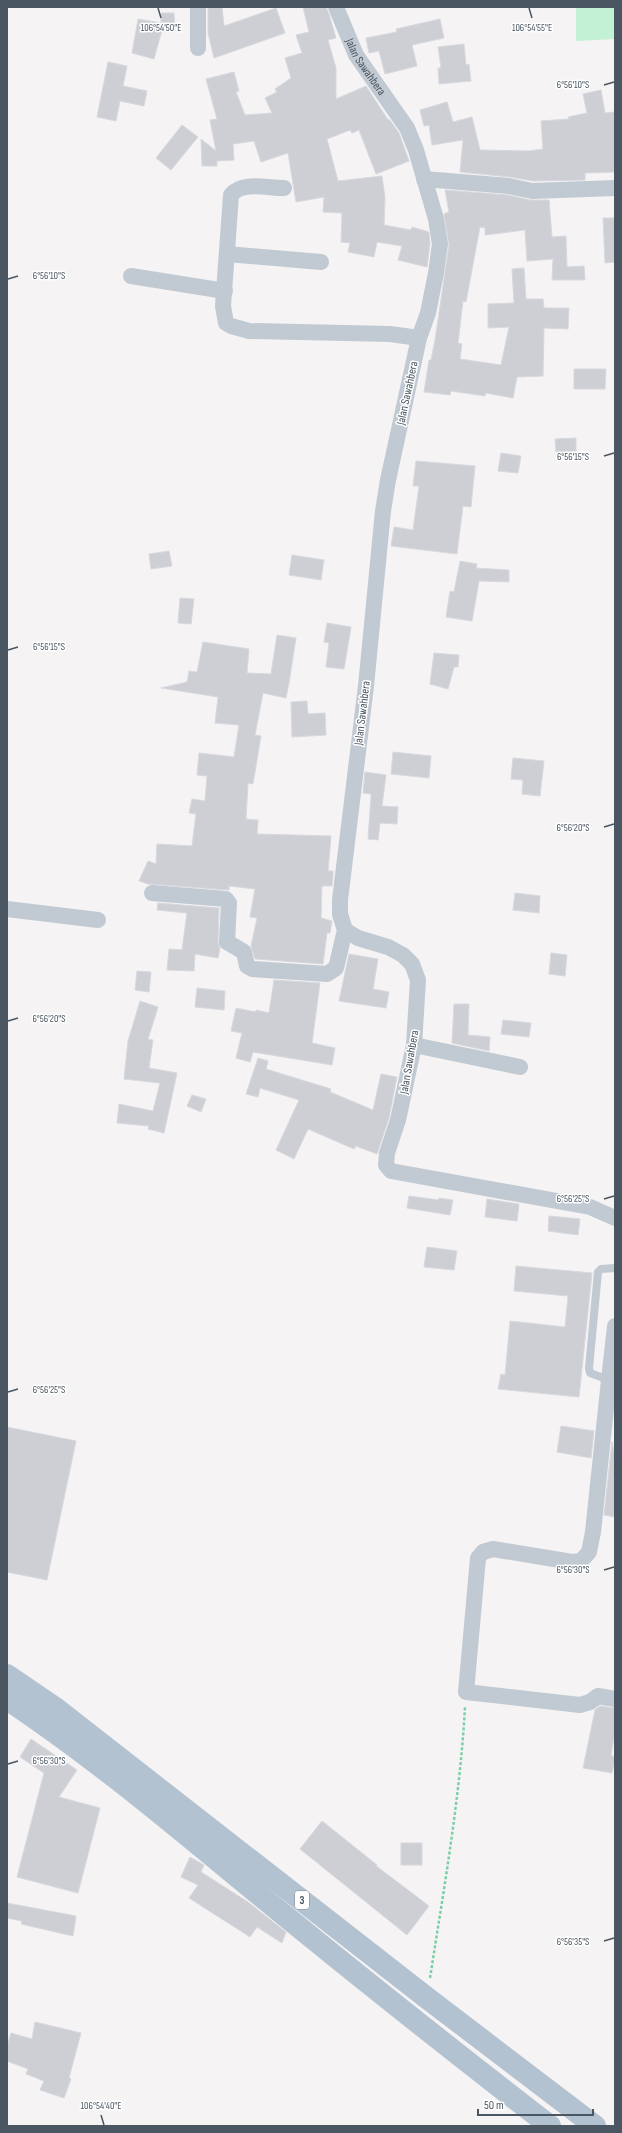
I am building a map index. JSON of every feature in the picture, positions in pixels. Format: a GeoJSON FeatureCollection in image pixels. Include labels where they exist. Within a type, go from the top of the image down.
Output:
{"type":"FeatureCollection","features":[{"type":"Feature","properties":{"kind":"main road","name":"3"},"geometry":{"type":"LineString","coordinates":[[7,1675],[118,1779],[410,2017],[550,2126]]}},
{"type":"Feature","properties":{"kind":"main road","name":"3"},"geometry":{"type":"LineString","coordinates":[[7,1700],[47,1714],[596,2126]]}},
{"type":"Feature","properties":{"kind":"street"},"geometry":{"type":"LineString","coordinates":[[198,7],[198,48]]}},
{"type":"Feature","properties":{"kind":"street","name":"Jalan Sawahbera"},"geometry":{"type":"LineString","coordinates":[[336,7],[356,55],[407,128],[436,219],[440,244],[429,307],[419,338],[388,480],[379,535],[366,686],[340,900],[340,914],[345,930],[358,938],[388,947],[403,955],[412,964],[418,980],[414,1045],[398,1120],[386,1165],[391,1171],[590,1207],[615,1218]]}},
{"type":"Feature","properties":{"kind":"street"},"geometry":{"type":"LineString","coordinates":[[424,179],[509,186],[532,191],[615,188]]}},
{"type":"Feature","properties":{"kind":"street"},"geometry":{"type":"LineString","coordinates":[[284,188],[243,187],[236,189],[231,195],[223,306],[226,323],[249,331],[390,334],[419,338]]}},
{"type":"Feature","properties":{"kind":"street"},"geometry":{"type":"LineString","coordinates":[[227,254],[321,262]]}},
{"type":"Feature","properties":{"kind":"street"},"geometry":{"type":"LineString","coordinates":[[131,276],[225,291]]}},
{"type":"Feature","properties":{"kind":"street"},"geometry":{"type":"LineString","coordinates":[[152,893],[226,899],[229,903],[227,942],[244,952],[248,966],[252,969],[327,974],[336,968],[345,930]]}},
{"type":"Feature","properties":{"kind":"street"},"geometry":{"type":"LineString","coordinates":[[7,909],[98,920]]}},
{"type":"Feature","properties":{"kind":"street"},"geometry":{"type":"LineString","coordinates":[[414,1045],[520,1067]]}},
{"type":"Feature","properties":{"kind":"street"},"geometry":{"type":"LineString","coordinates":[[615,1326],[612,1381],[593,1532],[589,1552],[581,1561],[572,1562],[493,1549],[483,1552],[478,1558],[466,1692],[580,1705],[590,1702],[598,1696],[615,1700]]}},
{"type":"Feature","properties":{"kind":"lane"},"geometry":{"type":"LineString","coordinates":[[612,1381],[590,1373],[589,1368],[598,1272],[602,1269],[615,1268]]}},
{"type":"Feature","properties":{"kind":"path"},"geometry":{"type":"LineString","coordinates":[[427,1998],[452,1837],[463,1749],[466,1692]]}},
{"type":"Feature","properties":{"kind":"green space"},"geometry":{"type":"Polygon","coordinates":[[[576,7],[615,7],[615,39],[576,41],[576,7]]]}},
{"type":"Feature","properties":{"kind":"building"},"geometry":{"type":"Polygon","coordinates":[[[222,7],[224,26],[276,8],[285,33],[214,58],[208,33],[208,8],[222,7]]]}},
{"type":"Feature","properties":{"kind":"building"},"geometry":{"type":"Polygon","coordinates":[[[303,7],[326,7],[329,14],[336,38],[328,40],[336,68],[336,99],[366,86],[388,120],[389,119],[399,133],[409,161],[376,174],[359,130],[352,133],[350,130],[327,139],[338,181],[382,176],[385,198],[384,225],[411,230],[412,227],[429,232],[430,244],[427,267],[398,260],[402,246],[377,242],[374,257],[348,252],[350,243],[341,242],[342,213],[323,212],[324,197],[296,202],[288,153],[261,162],[254,141],[233,144],[234,160],[217,161],[217,166],[202,166],[201,139],[216,151],[210,120],[217,119],[206,79],[234,72],[239,91],[236,92],[245,115],[272,113],[265,98],[277,92],[275,89],[291,78],[285,58],[302,53],[296,35],[309,32],[303,7]]]}},
{"type":"Feature","properties":{"kind":"building"},"geometry":{"type":"Polygon","coordinates":[[[161,13],[174,13],[175,31],[162,32],[162,30],[154,59],[132,53],[138,19],[161,23],[161,13]]]}},
{"type":"Feature","properties":{"kind":"building"},"geometry":{"type":"Polygon","coordinates":[[[440,19],[444,38],[412,45],[417,66],[385,74],[379,51],[369,53],[366,38],[397,32],[396,29],[440,19]]]}},
{"type":"Feature","properties":{"kind":"building"},"geometry":{"type":"Polygon","coordinates":[[[464,44],[466,65],[469,64],[471,81],[439,84],[438,68],[441,68],[438,47],[464,44]]]}},
{"type":"Feature","properties":{"kind":"building"},"geometry":{"type":"Polygon","coordinates":[[[108,62],[127,66],[123,86],[147,91],[144,106],[120,101],[116,121],[97,117],[108,62]]]}},
{"type":"Feature","properties":{"kind":"building"},"geometry":{"type":"Polygon","coordinates":[[[601,90],[605,113],[615,112],[615,172],[585,173],[585,180],[533,181],[460,172],[463,140],[432,145],[429,125],[424,126],[420,110],[447,102],[453,122],[472,117],[480,150],[528,151],[543,149],[541,121],[569,119],[568,117],[587,113],[583,94],[601,90]]]}},
{"type":"Feature","properties":{"kind":"building"},"geometry":{"type":"Polygon","coordinates":[[[182,125],[198,137],[171,170],[156,158],[182,125]]]}},
{"type":"Feature","properties":{"kind":"building"},"geometry":{"type":"Polygon","coordinates":[[[445,190],[508,195],[530,200],[549,200],[552,237],[566,236],[567,267],[584,266],[585,280],[552,280],[553,259],[527,261],[525,230],[485,235],[485,228],[480,227],[466,302],[463,301],[458,343],[462,344],[460,359],[501,365],[509,327],[488,328],[488,304],[514,303],[512,269],[524,268],[526,299],[543,299],[544,308],[569,308],[568,329],[544,328],[543,376],[517,377],[513,398],[486,393],[485,396],[451,391],[450,395],[424,392],[429,360],[431,360],[435,340],[449,245],[444,214],[449,212],[445,190]]]}},
{"type":"Feature","properties":{"kind":"building"},"geometry":{"type":"Polygon","coordinates":[[[603,218],[615,218],[615,262],[605,263],[603,218]]]}},
{"type":"Feature","properties":{"kind":"building"},"geometry":{"type":"Polygon","coordinates":[[[574,369],[606,369],[605,389],[574,389],[574,369]]]}},
{"type":"Feature","properties":{"kind":"building"},"geometry":{"type":"Polygon","coordinates":[[[576,438],[576,451],[556,452],[555,439],[576,438]]]}},
{"type":"Feature","properties":{"kind":"building"},"geometry":{"type":"Polygon","coordinates":[[[501,453],[521,456],[518,473],[498,471],[501,453]]]}},
{"type":"Feature","properties":{"kind":"building"},"geometry":{"type":"Polygon","coordinates":[[[416,461],[475,466],[471,507],[463,506],[457,554],[391,546],[394,527],[413,530],[419,486],[413,486],[416,461]]]}},
{"type":"Feature","properties":{"kind":"building"},"geometry":{"type":"Polygon","coordinates":[[[169,551],[172,566],[151,569],[149,554],[169,551]]]}},
{"type":"Feature","properties":{"kind":"building"},"geometry":{"type":"Polygon","coordinates":[[[292,555],[324,560],[321,580],[289,575],[292,555]]]}},
{"type":"Feature","properties":{"kind":"building"},"geometry":{"type":"Polygon","coordinates":[[[460,561],[477,564],[476,568],[509,570],[509,582],[479,581],[472,621],[446,617],[450,591],[454,592],[460,561]]]}},
{"type":"Feature","properties":{"kind":"building"},"geometry":{"type":"Polygon","coordinates":[[[180,598],[194,599],[191,624],[178,623],[180,598]]]}},
{"type":"Feature","properties":{"kind":"building"},"geometry":{"type":"Polygon","coordinates":[[[327,623],[351,627],[344,669],[326,667],[329,643],[324,642],[327,623]]]}},
{"type":"Feature","properties":{"kind":"building"},"geometry":{"type":"Polygon","coordinates":[[[277,635],[296,638],[289,683],[286,698],[263,693],[255,735],[261,736],[253,784],[248,783],[246,819],[258,820],[257,834],[331,836],[328,871],[333,871],[332,886],[322,886],[321,918],[332,921],[330,933],[327,933],[323,964],[255,959],[251,946],[257,918],[250,917],[255,889],[229,886],[229,890],[148,884],[139,881],[148,861],[156,864],[157,844],[192,846],[196,814],[189,813],[192,799],[205,801],[207,776],[197,775],[199,753],[234,757],[239,725],[215,723],[218,697],[161,688],[187,682],[189,671],[197,672],[203,642],[249,649],[247,673],[271,674],[277,635]]]}},
{"type":"Feature","properties":{"kind":"building"},"geometry":{"type":"Polygon","coordinates":[[[434,653],[459,655],[458,667],[454,667],[448,689],[430,684],[434,653]]]}},
{"type":"Feature","properties":{"kind":"building"},"geometry":{"type":"Polygon","coordinates":[[[307,701],[308,714],[325,713],[326,735],[292,737],[291,702],[307,701]]]}},
{"type":"Feature","properties":{"kind":"building"},"geometry":{"type":"Polygon","coordinates":[[[393,752],[431,756],[429,778],[391,774],[393,752]]]}},
{"type":"Feature","properties":{"kind":"building"},"geometry":{"type":"Polygon","coordinates":[[[513,758],[544,761],[540,796],[522,794],[523,780],[511,779],[513,758]]]}},
{"type":"Feature","properties":{"kind":"building"},"geometry":{"type":"Polygon","coordinates":[[[365,772],[386,775],[382,806],[398,807],[397,824],[380,823],[378,840],[368,839],[371,794],[363,793],[365,772]]]}},
{"type":"Feature","properties":{"kind":"building"},"geometry":{"type":"Polygon","coordinates":[[[515,893],[540,896],[539,913],[513,910],[515,893]]]}},
{"type":"Feature","properties":{"kind":"building"},"geometry":{"type":"Polygon","coordinates":[[[158,903],[219,908],[218,942],[220,948],[218,958],[195,954],[194,971],[167,970],[169,949],[182,950],[187,913],[157,910],[158,903]]]}},
{"type":"Feature","properties":{"kind":"building"},"geometry":{"type":"Polygon","coordinates":[[[551,953],[567,955],[565,976],[549,974],[551,953]]]}},
{"type":"Feature","properties":{"kind":"building"},"geometry":{"type":"Polygon","coordinates":[[[349,954],[378,959],[373,989],[389,992],[386,1008],[339,1001],[349,954]]]}},
{"type":"Feature","properties":{"kind":"building"},"geometry":{"type":"Polygon","coordinates":[[[137,971],[151,972],[149,992],[135,990],[137,971]]]}},
{"type":"Feature","properties":{"kind":"building"},"geometry":{"type":"Polygon","coordinates":[[[274,980],[320,983],[312,1043],[335,1048],[332,1065],[253,1052],[250,1062],[236,1058],[242,1033],[231,1031],[236,1008],[269,1013],[274,980]]]}},
{"type":"Feature","properties":{"kind":"building"},"geometry":{"type":"Polygon","coordinates":[[[197,988],[225,991],[224,1010],[195,1007],[197,988]]]}},
{"type":"Feature","properties":{"kind":"building"},"geometry":{"type":"Polygon","coordinates":[[[140,1001],[158,1007],[148,1039],[153,1040],[149,1068],[177,1073],[164,1133],[148,1129],[149,1126],[117,1123],[119,1104],[153,1111],[160,1083],[124,1079],[128,1041],[140,1001]]]}},
{"type":"Feature","properties":{"kind":"building"},"geometry":{"type":"Polygon","coordinates":[[[454,1004],[469,1004],[468,1035],[490,1037],[489,1051],[452,1043],[454,1004]]]}},
{"type":"Feature","properties":{"kind":"building"},"geometry":{"type":"Polygon","coordinates":[[[503,1020],[531,1023],[529,1037],[501,1034],[503,1020]]]}},
{"type":"Feature","properties":{"kind":"building"},"geometry":{"type":"Polygon","coordinates":[[[258,1058],[268,1061],[266,1069],[331,1089],[330,1092],[373,1110],[381,1074],[397,1077],[389,1118],[377,1154],[356,1146],[354,1149],[308,1129],[294,1159],[276,1150],[299,1100],[260,1088],[258,1097],[246,1094],[258,1058]]]}},
{"type":"Feature","properties":{"kind":"building"},"geometry":{"type":"Polygon","coordinates":[[[192,1095],[206,1099],[201,1112],[187,1106],[192,1095]]]}},
{"type":"Feature","properties":{"kind":"building"},"geometry":{"type":"Polygon","coordinates":[[[409,1196],[439,1200],[439,1198],[453,1200],[450,1215],[407,1208],[409,1196]]]}},
{"type":"Feature","properties":{"kind":"building"},"geometry":{"type":"Polygon","coordinates":[[[487,1199],[519,1204],[517,1221],[485,1217],[487,1199]]]}},
{"type":"Feature","properties":{"kind":"building"},"geometry":{"type":"Polygon","coordinates":[[[549,1216],[580,1219],[578,1235],[548,1231],[549,1216]]]}},
{"type":"Feature","properties":{"kind":"building"},"geometry":{"type":"Polygon","coordinates":[[[427,1247],[457,1251],[454,1270],[424,1267],[427,1247]]]}},
{"type":"Feature","properties":{"kind":"building"},"geometry":{"type":"Polygon","coordinates":[[[516,1266],[592,1273],[579,1397],[498,1389],[501,1374],[505,1375],[510,1321],[565,1327],[568,1296],[514,1291],[516,1266]]]}},
{"type":"Feature","properties":{"kind":"building"},"geometry":{"type":"Polygon","coordinates":[[[561,1426],[594,1431],[591,1458],[557,1452],[561,1426]]]}},
{"type":"Feature","properties":{"kind":"building"},"geometry":{"type":"Polygon","coordinates":[[[7,1427],[76,1441],[47,1580],[7,1572],[7,1427]]]}},
{"type":"Feature","properties":{"kind":"building"},"geometry":{"type":"Polygon","coordinates":[[[612,1442],[615,1456],[615,1517],[604,1515],[612,1442]]]}},
{"type":"Feature","properties":{"kind":"building"},"geometry":{"type":"Polygon","coordinates":[[[600,1706],[615,1708],[615,1730],[611,1756],[615,1756],[615,1759],[612,1773],[583,1768],[595,1710],[600,1706]]]}},
{"type":"Feature","properties":{"kind":"building"},"geometry":{"type":"Polygon","coordinates":[[[31,1739],[77,1770],[59,1797],[100,1808],[78,1893],[17,1877],[44,1773],[20,1757],[31,1739]]]}},
{"type":"Feature","properties":{"kind":"building"},"geometry":{"type":"Polygon","coordinates":[[[322,1821],[377,1865],[375,1865],[429,1906],[407,1935],[300,1849],[322,1821]]]}},
{"type":"Feature","properties":{"kind":"building"},"geometry":{"type":"Polygon","coordinates":[[[401,1843],[422,1843],[422,1865],[401,1865],[401,1843]]]}},
{"type":"Feature","properties":{"kind":"building"},"geometry":{"type":"Polygon","coordinates":[[[190,1857],[204,1865],[201,1872],[248,1902],[286,1932],[282,1943],[257,1927],[250,1937],[189,1898],[198,1885],[181,1877],[190,1857]]]}},
{"type":"Feature","properties":{"kind":"building"},"geometry":{"type":"Polygon","coordinates":[[[7,1903],[76,1916],[73,1936],[21,1924],[22,1921],[7,1918],[7,1903]]]}},
{"type":"Feature","properties":{"kind":"building"},"geometry":{"type":"Polygon","coordinates":[[[35,2022],[81,2033],[69,2078],[71,2079],[64,2098],[40,2090],[44,2081],[26,2074],[28,2069],[7,2061],[7,2046],[11,2033],[32,2039],[35,2022]]]}}]}
